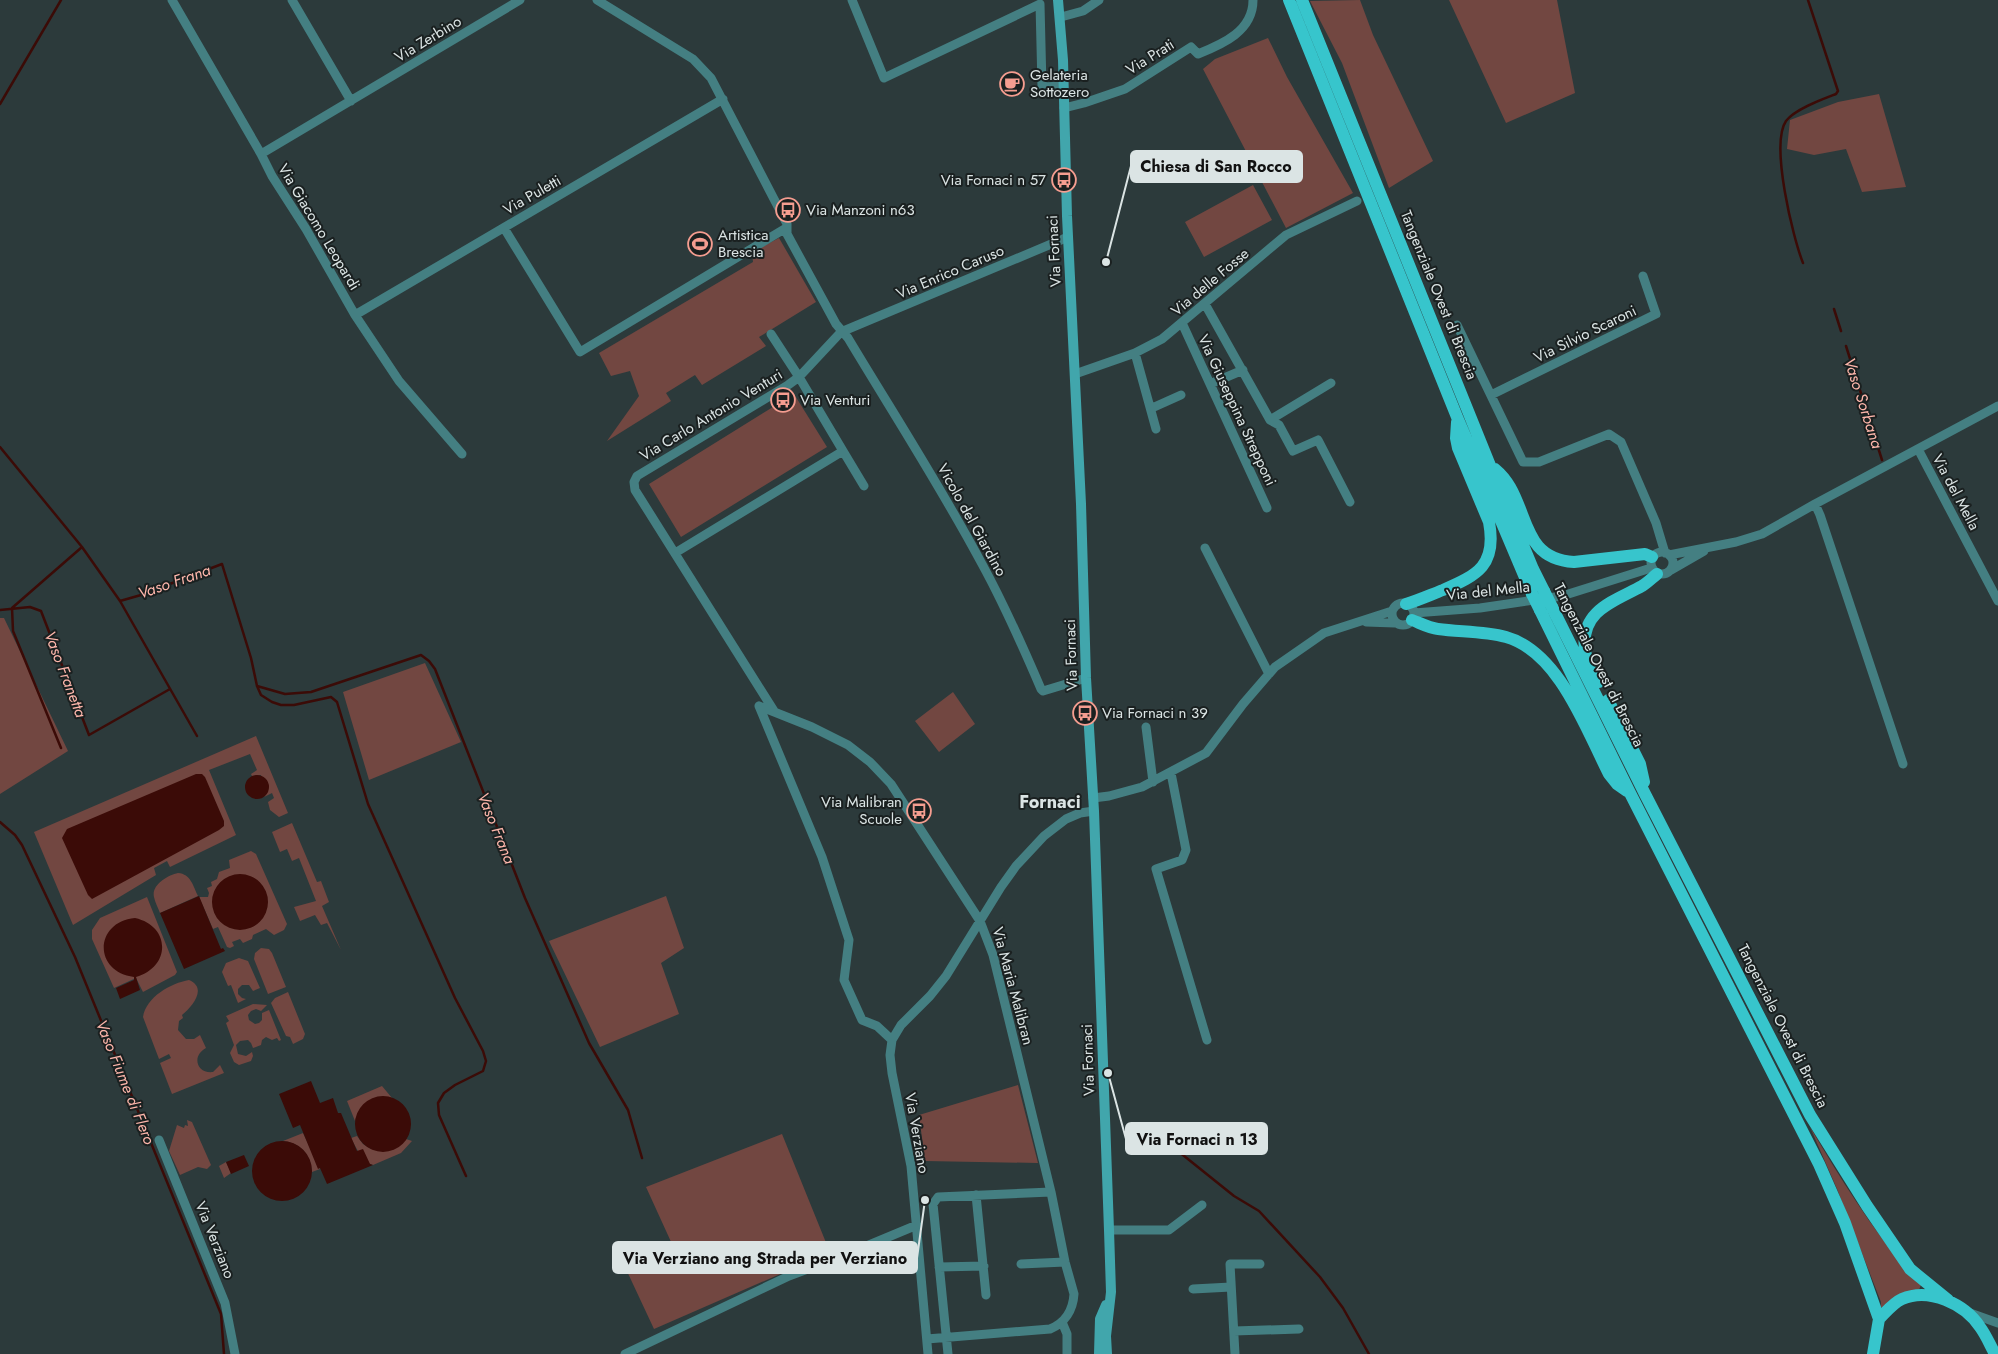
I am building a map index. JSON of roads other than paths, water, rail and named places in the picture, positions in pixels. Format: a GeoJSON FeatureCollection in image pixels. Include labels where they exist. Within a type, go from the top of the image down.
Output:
{"type":"FeatureCollection","features":[{"type":"Feature","properties":{"kind":"main road","name":"Tangenziale Ovest di Brescia"},"geometry":{"type":"LineString","coordinates":[[1289,0],[1457,417],[1630,793],[1819,1164],[1845,1223],[1879,1319],[1903,1299],[1923,1294],[1948,1300]]}},
{"type":"Feature","properties":{"kind":"main road","name":"Tangenziale Ovest di Brescia"},"geometry":{"type":"LineString","coordinates":[[1302,0],[1533,569],[1538,592]]}},
{"type":"Feature","properties":{"kind":"main road"},"geometry":{"type":"LineString","coordinates":[[1457,417],[1456,438],[1458,448],[1489,522],[1491,534],[1490,555],[1481,569],[1467,580],[1417,601],[1411,612],[1436,629],[1506,637],[1523,643],[1539,655],[1563,683],[1609,774],[1617,784],[1630,793]]}},
{"type":"Feature","properties":{"kind":"main road"},"geometry":{"type":"LineString","coordinates":[[1489,463],[1511,487],[1530,536],[1548,554],[1563,561],[1574,562],[1645,554],[1659,560],[1643,585],[1610,601],[1601,608],[1588,626],[1584,652],[1640,764],[1645,794]]}},
{"type":"Feature","properties":{"kind":"main road","name":"Tangenziale Ovest di Brescia"},"geometry":{"type":"LineString","coordinates":[[1546,609],[1645,794],[1810,1115],[1867,1206],[1910,1269],[1948,1300],[1965,1311],[1980,1326],[1995,1354]]}},
{"type":"Feature","properties":{"kind":"main road"},"geometry":{"type":"LineString","coordinates":[[1873,1354],[1879,1319]]}},
{"type":"Feature","properties":{"kind":"street","name":"Via Giacomo Leopardi"},"geometry":{"type":"LineString","coordinates":[[172,0],[272,176],[302,222],[355,316],[398,381],[462,454]]}},
{"type":"Feature","properties":{"kind":"street"},"geometry":{"type":"LineString","coordinates":[[292,0],[351,101]]}},
{"type":"Feature","properties":{"kind":"street","name":"Via Zerbino"},"geometry":{"type":"LineString","coordinates":[[261,154],[520,0]]}},
{"type":"Feature","properties":{"kind":"street"},"geometry":{"type":"LineString","coordinates":[[597,0],[693,58],[711,78],[787,224],[787,234],[841,332]]}},
{"type":"Feature","properties":{"kind":"street"},"geometry":{"type":"LineString","coordinates":[[852,0],[884,78],[1040,4],[1042,87],[1063,86]]}},
{"type":"Feature","properties":{"kind":"street","name":"Via Fornaci"},"geometry":{"type":"LineString","coordinates":[[1058,0],[1061,17],[1068,237],[1082,504],[1086,678],[1094,811],[1111,1292],[1106,1336],[1107,1354]]}},
{"type":"Feature","properties":{"kind":"street"},"geometry":{"type":"LineString","coordinates":[[1061,17],[1083,12],[1099,0]]}},
{"type":"Feature","properties":{"kind":"street","name":"Via Prati"},"geometry":{"type":"LineString","coordinates":[[1064,108],[1125,89],[1191,47],[1198,54],[1221,45],[1234,36],[1249,20],[1253,10],[1253,0]]}},
{"type":"Feature","properties":{"kind":"street","name":"Via Puletti"},"geometry":{"type":"LineString","coordinates":[[355,316],[723,100]]}},
{"type":"Feature","properties":{"kind":"street","name":"Via delle Fosse"},"geometry":{"type":"LineString","coordinates":[[1075,374],[1136,353],[1162,339],[1286,235],[1357,201]]}},
{"type":"Feature","properties":{"kind":"street"},"geometry":{"type":"LineString","coordinates":[[504,228],[580,352],[786,228]]}},
{"type":"Feature","properties":{"kind":"street","name":"Via Enrico Caruso"},"geometry":{"type":"LineString","coordinates":[[841,332],[1068,237]]}},
{"type":"Feature","properties":{"kind":"street","name":"Via Silvio Scaroni"},"geometry":{"type":"LineString","coordinates":[[1491,395],[1656,314],[1643,276]]}},
{"type":"Feature","properties":{"kind":"street"},"geometry":{"type":"LineString","coordinates":[[1205,304],[1270,420],[1279,425],[1293,451],[1318,440],[1350,502]]}},
{"type":"Feature","properties":{"kind":"street","name":"Via Giuseppina Strepponi"},"geometry":{"type":"LineString","coordinates":[[1182,322],[1267,508]]}},
{"type":"Feature","properties":{"kind":"street"},"geometry":{"type":"LineString","coordinates":[[1457,325],[1523,462],[1539,462],[1609,434],[1621,442],[1656,524],[1659,560],[1673,562],[1671,570]]}},
{"type":"Feature","properties":{"kind":"street","name":"Via Carlo Antonio Venturi"},"geometry":{"type":"LineString","coordinates":[[774,712],[635,490],[634,482],[637,476],[788,386],[799,377],[841,332]]}},
{"type":"Feature","properties":{"kind":"street","name":"Vicolo del Giardino"},"geometry":{"type":"LineString","coordinates":[[841,332],[848,338],[918,453],[982,564],[1001,600],[1040,689],[1043,691],[1086,678]]}},
{"type":"Feature","properties":{"kind":"street"},"geometry":{"type":"LineString","coordinates":[[771,334],[799,377]]}},
{"type":"Feature","properties":{"kind":"street"},"geometry":{"type":"LineString","coordinates":[[1136,353],[1156,429]]}},
{"type":"Feature","properties":{"kind":"street"},"geometry":{"type":"LineString","coordinates":[[1210,384],[1243,370]]}},
{"type":"Feature","properties":{"kind":"street","name":"Via Carlo Antonio Venturi"},"geometry":{"type":"LineString","coordinates":[[799,377],[864,486]]}},
{"type":"Feature","properties":{"kind":"street"},"geometry":{"type":"LineString","coordinates":[[1270,420],[1331,383]]}},
{"type":"Feature","properties":{"kind":"street"},"geometry":{"type":"LineString","coordinates":[[1152,408],[1181,395]]}},
{"type":"Feature","properties":{"kind":"street","name":"Via del Mella"},"geometry":{"type":"LineString","coordinates":[[1093,798],[1132,790],[1153,782],[1206,753],[1243,704],[1269,674],[1324,633],[1392,611],[1396,605],[1411,612],[1480,608],[1562,596],[1659,560],[1762,534],[1998,406]]}},
{"type":"Feature","properties":{"kind":"street","name":"Via del Mella"},"geometry":{"type":"LineString","coordinates":[[1918,449],[1998,601]]}},
{"type":"Feature","properties":{"kind":"street"},"geometry":{"type":"LineString","coordinates":[[675,553],[843,451]]}},
{"type":"Feature","properties":{"kind":"street"},"geometry":{"type":"LineString","coordinates":[[1815,504],[1903,764]]}},
{"type":"Feature","properties":{"kind":"street","name":"Via del Mella"},"geometry":{"type":"LineString","coordinates":[[1659,560],[1665,574],[1712,546]]}},
{"type":"Feature","properties":{"kind":"street"},"geometry":{"type":"LineString","coordinates":[[1204,548],[1269,674]]}},
{"type":"Feature","properties":{"kind":"street"},"geometry":{"type":"LineString","coordinates":[[1392,611],[1395,623]]}},
{"type":"Feature","properties":{"kind":"street","name":"Via del Mella"},"geometry":{"type":"LineString","coordinates":[[1358,622],[1406,625],[1411,612]]}},
{"type":"Feature","properties":{"kind":"street","name":"Via Maria Malibran"},"geometry":{"type":"LineString","coordinates":[[892,1040],[877,1026],[862,1020],[844,980],[849,940],[822,856],[760,706],[812,727],[848,745],[870,762],[890,784],[980,921],[992,955],[1051,1192],[1065,1262],[1074,1294],[1071,1308],[1062,1322]]}},
{"type":"Feature","properties":{"kind":"street"},"geometry":{"type":"LineString","coordinates":[[1146,727],[1153,782]]}},
{"type":"Feature","properties":{"kind":"street"},"geometry":{"type":"LineString","coordinates":[[1171,773],[1186,850],[1182,860],[1156,868],[1207,1040]]}},
{"type":"Feature","properties":{"kind":"street"},"geometry":{"type":"LineString","coordinates":[[892,1040],[901,1025],[930,996],[946,976],[1000,887],[1016,866],[1044,836],[1066,819],[1080,813],[1094,811]]}},
{"type":"Feature","properties":{"kind":"street","name":"Via Verziano"},"geometry":{"type":"LineString","coordinates":[[892,1040],[890,1055],[892,1073],[911,1166],[928,1354]]}},
{"type":"Feature","properties":{"kind":"street","name":"Via Verziano"},"geometry":{"type":"LineString","coordinates":[[159,1140],[226,1303],[235,1354]]}},
{"type":"Feature","properties":{"kind":"street"},"geometry":{"type":"LineString","coordinates":[[948,1354],[933,1204],[938,1197],[1051,1192]]}},
{"type":"Feature","properties":{"kind":"street"},"geometry":{"type":"LineString","coordinates":[[976,1195],[986,1295]]}},
{"type":"Feature","properties":{"kind":"street"},"geometry":{"type":"LineString","coordinates":[[1109,1230],[1169,1230],[1202,1205]]}},
{"type":"Feature","properties":{"kind":"street"},"geometry":{"type":"LineString","coordinates":[[625,1354],[789,1276],[917,1225]]}},
{"type":"Feature","properties":{"kind":"street"},"geometry":{"type":"LineString","coordinates":[[1021,1264],[1065,1262]]}},
{"type":"Feature","properties":{"kind":"street"},"geometry":{"type":"LineString","coordinates":[[1234,1354],[1230,1264],[1260,1264]]}},
{"type":"Feature","properties":{"kind":"street"},"geometry":{"type":"LineString","coordinates":[[939,1267],[984,1266]]}},
{"type":"Feature","properties":{"kind":"street"},"geometry":{"type":"LineString","coordinates":[[1193,1290],[1231,1287]]}},
{"type":"Feature","properties":{"kind":"street","name":"Via Fornaci"},"geometry":{"type":"LineString","coordinates":[[1099,1354],[1100,1319],[1111,1292]]}},
{"type":"Feature","properties":{"kind":"street"},"geometry":{"type":"LineString","coordinates":[[1965,1311],[1998,1323]]}},
{"type":"Feature","properties":{"kind":"street"},"geometry":{"type":"LineString","coordinates":[[927,1339],[1050,1329],[1062,1322],[1067,1334],[1068,1354]]}},
{"type":"Feature","properties":{"kind":"street"},"geometry":{"type":"LineString","coordinates":[[1234,1331],[1299,1330]]}},
{"type":"Feature","properties":{"kind":"street"},"geometry":{"type":"LineString","coordinates":[[1867,1354],[1875,1338]]}},
{"type":"Feature","properties":{"kind":"waterway"},"geometry":{"type":"LineString","coordinates":[[0,104],[61,0]]}},
{"type":"Feature","properties":{"kind":"waterway","name":"Vaso Sorbana"},"geometry":{"type":"LineString","coordinates":[[1803,263],[1785,191],[1780,149],[1782,133],[1786,121],[1796,112],[1836,94],[1838,91],[1808,0]]}},
{"type":"Feature","properties":{"kind":"waterway","name":"Vaso Sorbana"},"geometry":{"type":"LineString","coordinates":[[1834,309],[1841,331]]}},
{"type":"Feature","properties":{"kind":"waterway","name":"Vaso Sorbana"},"geometry":{"type":"LineString","coordinates":[[1846,346],[1882,460]]}},
{"type":"Feature","properties":{"kind":"waterway","name":"Vaso Frana"},"geometry":{"type":"LineString","coordinates":[[0,447],[82,547],[120,601],[141,595],[222,564],[261,695],[281,705],[294,705],[331,697],[337,702],[368,804],[455,998],[483,1051],[486,1061],[483,1071],[455,1085],[444,1093],[438,1103],[439,1115],[466,1176]]}},
{"type":"Feature","properties":{"kind":"waterway","name":"Vaso Franetta"},"geometry":{"type":"LineString","coordinates":[[61,748],[13,631],[12,608],[82,547]]}},
{"type":"Feature","properties":{"kind":"waterway","name":"Vaso Frana"},"geometry":{"type":"LineString","coordinates":[[120,601],[197,736]]}},
{"type":"Feature","properties":{"kind":"waterway","name":"Vaso Franetta"},"geometry":{"type":"LineString","coordinates":[[0,610],[30,607],[41,611],[89,735],[170,689]]}},
{"type":"Feature","properties":{"kind":"waterway","name":"Vaso Frana"},"geometry":{"type":"LineString","coordinates":[[257,686],[285,694],[311,692],[421,655],[429,661],[435,669],[525,898],[589,1043],[628,1110],[642,1158]]}},
{"type":"Feature","properties":{"kind":"waterway","name":"Vaso Fiume di Flero"},"geometry":{"type":"LineString","coordinates":[[0,822],[15,835],[22,845],[75,957],[221,1314],[224,1354]]}},
{"type":"Feature","properties":{"kind":"waterway"},"geometry":{"type":"LineString","coordinates":[[1153,1131],[1234,1196],[1259,1211],[1320,1277],[1343,1308],[1369,1354]]}},
{"type":"Feature","properties":{"kind":"place","name":"Gelateria Sottozero"},"geometry":{"type":"Point","coordinates":[1012,84]}},
{"type":"Feature","properties":{"kind":"place","name":"Via Fornaci n 57"},"geometry":{"type":"Point","coordinates":[1064,180]}},
{"type":"Feature","properties":{"kind":"place","name":"Via Manzoni n63"},"geometry":{"type":"Point","coordinates":[788,210]}},
{"type":"Feature","properties":{"kind":"place","name":"Artistica Brescia"},"geometry":{"type":"Point","coordinates":[700,244]}},
{"type":"Feature","properties":{"kind":"place","name":"Chiesa di San Rocco"},"geometry":{"type":"Point","coordinates":[1106,262]}},
{"type":"Feature","properties":{"kind":"place","name":"Via Venturi"},"geometry":{"type":"Point","coordinates":[783,400]}},
{"type":"Feature","properties":{"kind":"place","name":"Via Fornaci n 39"},"geometry":{"type":"Point","coordinates":[1085,713]}},
{"type":"Feature","properties":{"kind":"place","name":"Via Malibran Scuole"},"geometry":{"type":"Point","coordinates":[919,811]}},
{"type":"Feature","properties":{"kind":"place","name":"Via Fornaci n 13"},"geometry":{"type":"Point","coordinates":[1108,1073]}},
{"type":"Feature","properties":{"kind":"place","name":"Via Verziano ang Strada per Verziano"},"geometry":{"type":"Point","coordinates":[925,1200]}},
{"type":"Feature","properties":{"kind":"district","name":"Fornaci"},"geometry":{"type":"Point","coordinates":[1050,802]}}]}
